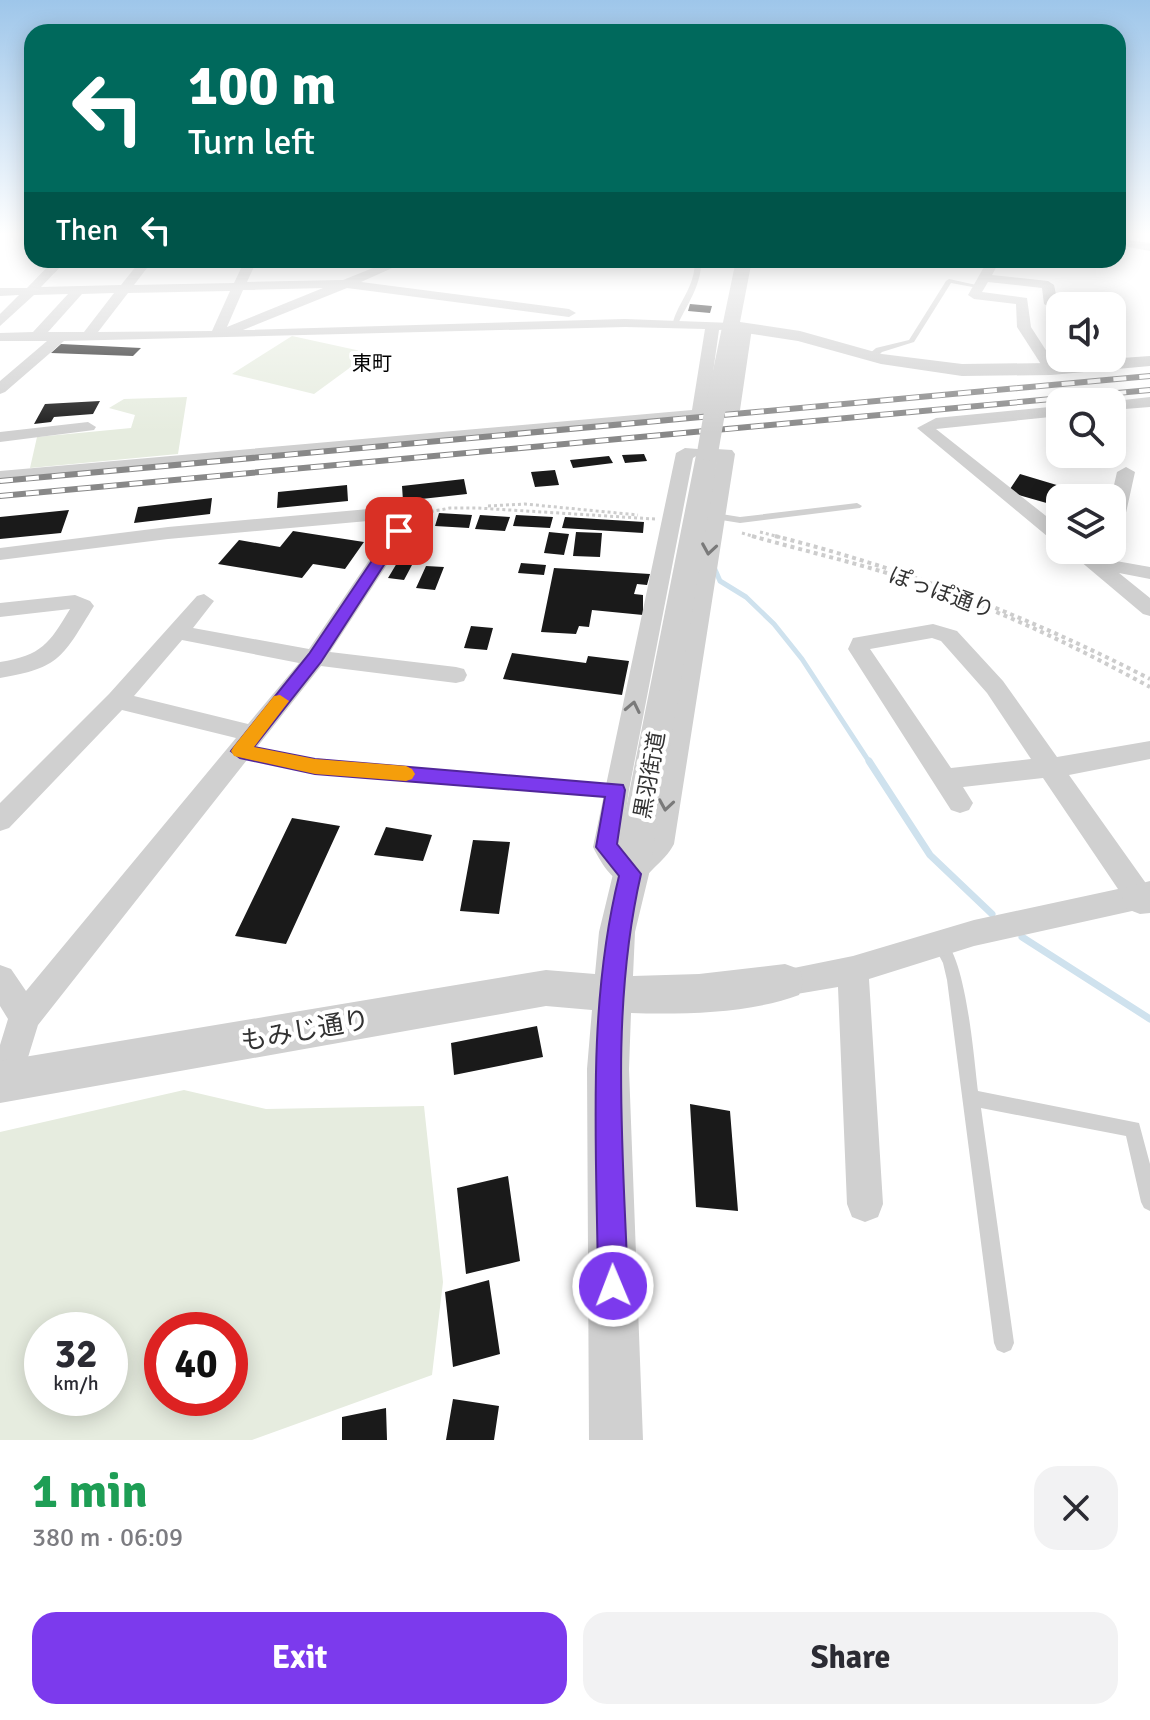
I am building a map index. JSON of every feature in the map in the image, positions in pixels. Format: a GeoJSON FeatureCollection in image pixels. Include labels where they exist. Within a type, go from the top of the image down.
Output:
{"type":"FeatureCollection","features":[{"type":"Feature","properties":{"kind":"street"},"geometry":{"type":"LineString","coordinates":[[0,322],[22,299]]}},
{"type":"Feature","properties":{"kind":"street"},"geometry":{"type":"LineString","coordinates":[[37,336],[71,299]]}},
{"type":"Feature","properties":{"kind":"street"},"geometry":{"type":"LineString","coordinates":[[87,337],[116,299]]}},
{"type":"Feature","properties":{"kind":"street"},"geometry":{"type":"LineString","coordinates":[[219,335],[231,299]]}},
{"type":"Feature","properties":{"kind":"street"},"geometry":{"type":"LineString","coordinates":[[219,335],[309,299]]}},
{"type":"Feature","properties":{"kind":"street"},"geometry":{"type":"LineString","coordinates":[[460,299],[638,323],[729,326],[800,336],[871,357],[962,370],[1046,369]]}},
{"type":"Feature","properties":{"kind":"street","name":"黒羽街道"},"geometry":{"type":"LineString","coordinates":[[616,1440],[608,1069],[617,932],[631,874],[705,452],[708,409],[737,299]]}},
{"type":"Feature","properties":{"kind":"street"},"geometry":{"type":"LineString","coordinates":[[1008,299],[1046,303]]}},
{"type":"Feature","properties":{"kind":"street"},"geometry":{"type":"LineString","coordinates":[[1022,301],[1024,327],[1046,361]]}},
{"type":"Feature","properties":{"kind":"street"},"geometry":{"type":"LineString","coordinates":[[0,337],[219,335],[638,323]]}},
{"type":"Feature","properties":{"kind":"street"},"geometry":{"type":"LineString","coordinates":[[0,389],[61,336]]}},
{"type":"Feature","properties":{"kind":"street"},"geometry":{"type":"LineString","coordinates":[[1126,363],[1150,361]]}},
{"type":"Feature","properties":{"kind":"street"},"geometry":{"type":"LineString","coordinates":[[1126,404],[1150,402]]}},
{"type":"Feature","properties":{"kind":"street"},"geometry":{"type":"LineString","coordinates":[[0,476],[708,409]]}},
{"type":"Feature","properties":{"kind":"street"},"geometry":{"type":"LineString","coordinates":[[1046,412],[936,423],[925,428],[1046,526]]}},
{"type":"Feature","properties":{"kind":"street"},"geometry":{"type":"LineString","coordinates":[[0,437],[88,427]]}},
{"type":"Feature","properties":{"kind":"street"},"geometry":{"type":"LineString","coordinates":[[705,452],[726,454],[728,525],[660,844],[631,874],[607,847],[616,790],[685,453],[705,452]]}},
{"type":"Feature","properties":{"kind":"street"},"geometry":{"type":"LineString","coordinates":[[1123,484],[1126,472]]}},
{"type":"Feature","properties":{"kind":"street"},"geometry":{"type":"LineString","coordinates":[[0,554],[168,533],[387,515],[395,519],[399,531],[315,658],[25,1017],[2,1081]]}},
{"type":"Feature","properties":{"kind":"street"},"geometry":{"type":"LineString","coordinates":[[1103,564],[1150,609]]}},
{"type":"Feature","properties":{"kind":"street"},"geometry":{"type":"LineString","coordinates":[[1123,564],[1150,573]]}},
{"type":"Feature","properties":{"kind":"street"},"geometry":{"type":"LineString","coordinates":[[0,820],[117,700],[204,601]]}},
{"type":"Feature","properties":{"kind":"street"},"geometry":{"type":"LineString","coordinates":[[0,610],[75,602],[83,606],[52,654],[44,661],[0,670]]}},
{"type":"Feature","properties":{"kind":"street"},"geometry":{"type":"LineString","coordinates":[[785,982],[853,970],[1069,910],[1145,898],[1047,766],[995,687],[949,636],[933,631],[861,643],[859,649],[960,803]]}},
{"type":"Feature","properties":{"kind":"street"},"geometry":{"type":"LineString","coordinates":[[177,632],[315,658],[456,675]]}},
{"type":"Feature","properties":{"kind":"street"},"geometry":{"type":"LineString","coordinates":[[117,700],[247,742]]}},
{"type":"Feature","properties":{"kind":"street"},"geometry":{"type":"LineString","coordinates":[[944,779],[1069,765],[1150,750]]}},
{"type":"Feature","properties":{"kind":"street"},"geometry":{"type":"LineString","coordinates":[[853,970],[865,1204]]}},
{"type":"Feature","properties":{"kind":"street"},"geometry":{"type":"LineString","coordinates":[[0,979],[25,1017]]}},
{"type":"Feature","properties":{"kind":"street","name":"もみじ通り"},"geometry":{"type":"LineString","coordinates":[[2,1081],[546,988],[672,995],[785,982]]}},
{"type":"Feature","properties":{"kind":"lane"},"geometry":{"type":"LineString","coordinates":[[674,326],[686,299]]}},
{"type":"Feature","properties":{"kind":"lane"},"geometry":{"type":"LineString","coordinates":[[871,357],[879,350],[912,341],[938,299]]}},
{"type":"Feature","properties":{"kind":"lane"},"geometry":{"type":"LineString","coordinates":[[728,525],[740,520],[857,506]]}},
{"type":"Feature","properties":{"kind":"lane"},"geometry":{"type":"LineString","coordinates":[[247,742],[315,767],[616,790]]}},
{"type":"Feature","properties":{"kind":"lane"},"geometry":{"type":"LineString","coordinates":[[940,944],[950,961],[955,980],[1004,1343]]}},
{"type":"Feature","properties":{"kind":"lane"},"geometry":{"type":"LineString","coordinates":[[971,1098],[1133,1129],[1150,1202]]}},
{"type":"Feature","properties":{"kind":"path"},"geometry":{"type":"LineString","coordinates":[[406,516],[450,508],[478,508],[662,519]]}},
{"type":"Feature","properties":{"kind":"path"},"geometry":{"type":"LineString","coordinates":[[728,525],[869,560],[977,598],[1040,623],[1150,679]]}},
{"type":"Feature","properties":{"kind":"path","name":"ぽっぽ通り"},"geometry":{"type":"LineString","coordinates":[[728,525],[963,598],[1063,640],[1150,687]]}},
{"type":"Feature","properties":{"kind":"shaded area"},"geometry":{"type":"Polygon","coordinates":[[[292,336],[370,353],[314,394],[232,374],[292,336]]]}},
{"type":"Feature","properties":{"kind":"shaded area"},"geometry":{"type":"Polygon","coordinates":[[[187,397],[178,454],[30,468],[37,437],[131,428],[135,415],[109,408],[124,399],[187,397]]]}},
{"type":"Feature","properties":{"kind":"shaded area"},"geometry":{"type":"Polygon","coordinates":[[[184,1090],[266,1109],[424,1106],[443,1282],[432,1375],[252,1440],[0,1440],[0,1132],[184,1090]]]}},
{"type":"Feature","properties":{"kind":"building"},"geometry":{"type":"Polygon","coordinates":[[[690,304],[712,306],[710,313],[688,311],[690,304]]]}},
{"type":"Feature","properties":{"kind":"building"},"geometry":{"type":"Polygon","coordinates":[[[61,344],[141,348],[133,356],[51,353],[61,344]]]}},
{"type":"Feature","properties":{"kind":"building"},"geometry":{"type":"Polygon","coordinates":[[[100,401],[93,414],[54,417],[51,422],[34,424],[45,404],[100,401]]]}},
{"type":"Feature","properties":{"kind":"building"},"geometry":{"type":"Polygon","coordinates":[[[644,454],[647,461],[625,463],[622,455],[644,454]]]}},
{"type":"Feature","properties":{"kind":"building"},"geometry":{"type":"Polygon","coordinates":[[[609,456],[613,463],[573,468],[570,460],[609,456]]]}},
{"type":"Feature","properties":{"kind":"building"},"geometry":{"type":"Polygon","coordinates":[[[555,470],[559,485],[535,487],[531,472],[555,470]]]}},
{"type":"Feature","properties":{"kind":"building"},"geometry":{"type":"Polygon","coordinates":[[[1020,474],[1053,484],[1046,484],[1046,503],[1008,492],[1020,474]]]}},
{"type":"Feature","properties":{"kind":"building"},"geometry":{"type":"Polygon","coordinates":[[[464,479],[467,494],[403,501],[402,486],[464,479]]]}},
{"type":"Feature","properties":{"kind":"building"},"geometry":{"type":"Polygon","coordinates":[[[347,485],[348,501],[277,508],[278,492],[347,485]]]}},
{"type":"Feature","properties":{"kind":"building"},"geometry":{"type":"Polygon","coordinates":[[[212,498],[210,514],[134,523],[138,507],[212,498]]]}},
{"type":"Feature","properties":{"kind":"building"},"geometry":{"type":"Polygon","coordinates":[[[69,510],[61,533],[0,539],[0,517],[69,510]]]}},
{"type":"Feature","properties":{"kind":"building"},"geometry":{"type":"Polygon","coordinates":[[[439,513],[472,515],[469,528],[435,526],[439,513]]]}},
{"type":"Feature","properties":{"kind":"building"},"geometry":{"type":"Polygon","coordinates":[[[480,515],[510,517],[505,531],[475,529],[480,515]]]}},
{"type":"Feature","properties":{"kind":"building"},"geometry":{"type":"Polygon","coordinates":[[[516,515],[553,517],[550,528],[513,526],[516,515]]]}},
{"type":"Feature","properties":{"kind":"building"},"geometry":{"type":"Polygon","coordinates":[[[565,517],[644,522],[643,533],[562,528],[565,517]]]}},
{"type":"Feature","properties":{"kind":"building"},"geometry":{"type":"Polygon","coordinates":[[[293,531],[364,542],[345,569],[313,564],[302,578],[218,564],[239,540],[280,547],[293,531]]]}},
{"type":"Feature","properties":{"kind":"building"},"geometry":{"type":"Polygon","coordinates":[[[549,532],[569,534],[564,555],[544,553],[549,532]]]}},
{"type":"Feature","properties":{"kind":"building"},"geometry":{"type":"Polygon","coordinates":[[[576,532],[602,533],[600,557],[573,556],[576,532]]]}},
{"type":"Feature","properties":{"kind":"building"},"geometry":{"type":"Polygon","coordinates":[[[397,563],[412,565],[404,580],[388,578],[397,563]]]}},
{"type":"Feature","properties":{"kind":"building"},"geometry":{"type":"Polygon","coordinates":[[[521,563],[546,565],[544,575],[518,573],[521,563]]]}},
{"type":"Feature","properties":{"kind":"building"},"geometry":{"type":"Polygon","coordinates":[[[426,566],[444,567],[435,590],[416,588],[426,566]]]}},
{"type":"Feature","properties":{"kind":"building"},"geometry":{"type":"Polygon","coordinates":[[[554,568],[650,574],[647,585],[637,584],[634,594],[643,595],[643,615],[592,610],[589,627],[579,626],[576,634],[541,632],[554,568]]]}},
{"type":"Feature","properties":{"kind":"building"},"geometry":{"type":"Polygon","coordinates":[[[471,626],[493,628],[487,650],[464,648],[471,626]]]}},
{"type":"Feature","properties":{"kind":"building"},"geometry":{"type":"Polygon","coordinates":[[[512,653],[586,663],[588,656],[629,661],[622,695],[503,679],[512,653]]]}},
{"type":"Feature","properties":{"kind":"building"},"geometry":{"type":"Polygon","coordinates":[[[292,818],[340,826],[286,944],[235,936],[292,818]]]}},
{"type":"Feature","properties":{"kind":"building"},"geometry":{"type":"Polygon","coordinates":[[[386,827],[432,835],[423,861],[374,855],[386,827]]]}},
{"type":"Feature","properties":{"kind":"building"},"geometry":{"type":"Polygon","coordinates":[[[473,840],[510,842],[499,914],[460,911],[473,840]]]}},
{"type":"Feature","properties":{"kind":"building"},"geometry":{"type":"Polygon","coordinates":[[[537,1026],[543,1057],[454,1075],[451,1043],[537,1026]]]}},
{"type":"Feature","properties":{"kind":"building"},"geometry":{"type":"Polygon","coordinates":[[[690,1104],[730,1111],[738,1211],[696,1207],[690,1104]]]}},
{"type":"Feature","properties":{"kind":"building"},"geometry":{"type":"Polygon","coordinates":[[[508,1176],[520,1261],[466,1274],[457,1188],[508,1176]]]}},
{"type":"Feature","properties":{"kind":"building"},"geometry":{"type":"Polygon","coordinates":[[[489,1280],[500,1354],[453,1367],[445,1292],[489,1280]]]}},
{"type":"Feature","properties":{"kind":"building"},"geometry":{"type":"Polygon","coordinates":[[[453,1399],[499,1406],[494,1440],[446,1440],[453,1399]]]}},
{"type":"Feature","properties":{"kind":"building"},"geometry":{"type":"Polygon","coordinates":[[[386,1408],[387,1440],[342,1440],[342,1417],[386,1408]]]}},
{"type":"Feature","properties":{"kind":"waterway"},"geometry":{"type":"LineString","coordinates":[[713,565],[720,581],[746,597],[774,624],[802,659],[870,763]]}},
{"type":"Feature","properties":{"kind":"waterway"},"geometry":{"type":"LineString","coordinates":[[869,761],[930,855],[992,914]]}},
{"type":"Feature","properties":{"kind":"waterway"},"geometry":{"type":"LineString","coordinates":[[1022,937],[1150,1019]]}},
{"type":"Feature","properties":{"kind":"railway"},"geometry":{"type":"LineString","coordinates":[[0,481],[1150,376]]}},
{"type":"Feature","properties":{"kind":"railway"},"geometry":{"type":"LineString","coordinates":[[0,496],[1150,390]]}},
{"type":"Feature","properties":{"kind":"slow traffic"},"geometry":{"type":"LineString","coordinates":[[280,701],[240,751],[315,767],[406,774]]}},
{"type":"Feature","properties":{"kind":"district","name":"東町"},"geometry":{"type":"Point","coordinates":[372,363]}},
{"type":"Feature","properties":{"kind":"route"},"geometry":{"type":"LineString","coordinates":[[399,531],[315,658],[240,751],[315,767],[616,790],[607,847],[631,874],[617,932],[611,994],[608,1069],[613,1286]]}}]}
